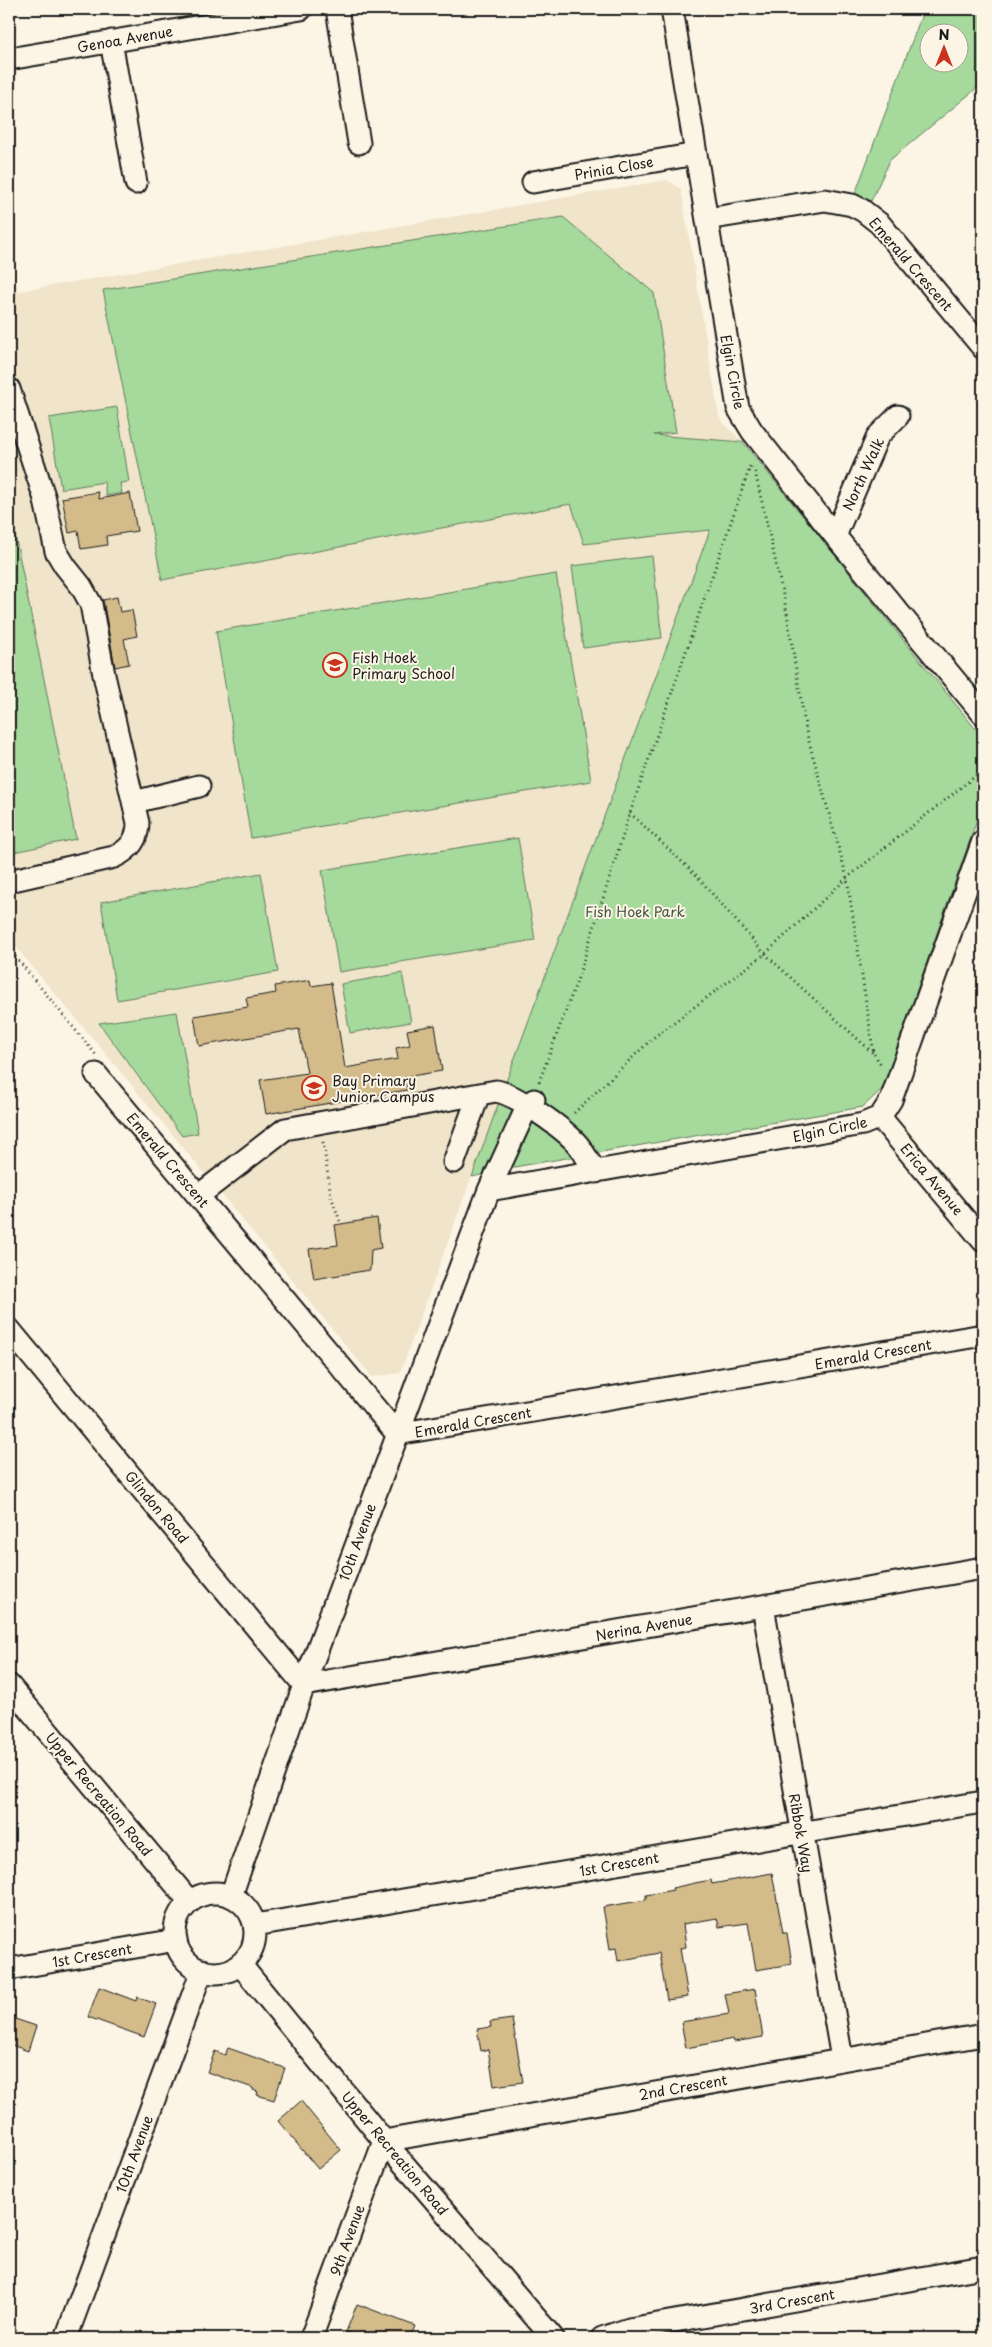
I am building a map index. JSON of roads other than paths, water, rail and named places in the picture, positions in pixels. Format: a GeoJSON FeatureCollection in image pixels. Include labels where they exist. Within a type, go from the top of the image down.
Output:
{"type":"FeatureCollection","features":[{"type":"Feature","properties":{"kind":"street","name":"Genoa Avenue"},"geometry":{"type":"LineString","coordinates":[[9,59],[111,41],[215,16],[301,9]]}},
{"type":"Feature","properties":{"kind":"street"},"geometry":{"type":"LineString","coordinates":[[337,9],[359,143]]}},
{"type":"Feature","properties":{"kind":"street","name":"Elgin Circle"},"geometry":{"type":"LineString","coordinates":[[672,9],[738,408],[752,432],[835,536],[983,714]]}},
{"type":"Feature","properties":{"kind":"street"},"geometry":{"type":"LineString","coordinates":[[111,41],[136,183]]}},
{"type":"Feature","properties":{"kind":"street","name":"Prinia Close"},"geometry":{"type":"LineString","coordinates":[[533,182],[696,154]]}},
{"type":"Feature","properties":{"kind":"street","name":"Emerald Crescent"},"geometry":{"type":"LineString","coordinates":[[707,219],[825,200],[852,204],[880,224],[983,348]]}},
{"type":"Feature","properties":{"kind":"street"},"geometry":{"type":"LineString","coordinates":[[9,389],[44,496],[56,551],[81,586],[91,604],[104,675],[134,802],[138,831],[134,841],[120,854],[102,861],[9,880]]}},
{"type":"Feature","properties":{"kind":"street","name":"North Walk"},"geometry":{"type":"LineString","coordinates":[[835,536],[878,436],[898,416]]}},
{"type":"Feature","properties":{"kind":"street"},"geometry":{"type":"LineString","coordinates":[[134,802],[199,786]]}},
{"type":"Feature","properties":{"kind":"street","name":"Elgin Circle"},"geometry":{"type":"LineString","coordinates":[[489,1190],[863,1124],[880,1117],[895,1088],[983,841]]}},
{"type":"Feature","properties":{"kind":"street","name":"Emerald Crescent"},"geometry":{"type":"LineString","coordinates":[[96,1074],[397,1434],[983,1335]]}},
{"type":"Feature","properties":{"kind":"street"},"geometry":{"type":"LineString","coordinates":[[198,1196],[278,1133],[296,1126],[496,1091],[507,1093],[531,1103],[578,1145],[596,1172]]}},
{"type":"Feature","properties":{"kind":"street"},"geometry":{"type":"LineString","coordinates":[[454,1162],[480,1094]]}},
{"type":"Feature","properties":{"kind":"street","name":"10th Avenue"},"geometry":{"type":"LineString","coordinates":[[230,1896],[304,1684],[489,1190],[531,1103]]}},
{"type":"Feature","properties":{"kind":"street","name":"Erica Avenue"},"geometry":{"type":"LineString","coordinates":[[880,1117],[983,1241]]}},
{"type":"Feature","properties":{"kind":"street","name":"Glindon Road"},"geometry":{"type":"LineString","coordinates":[[9,1329],[304,1684]]}},
{"type":"Feature","properties":{"kind":"street","name":"Nerina Avenue"},"geometry":{"type":"LineString","coordinates":[[304,1684],[983,1568]]}},
{"type":"Feature","properties":{"kind":"street","name":"Ribbok Way"},"geometry":{"type":"LineString","coordinates":[[763,1606],[801,1833],[842,2059]]}},
{"type":"Feature","properties":{"kind":"street","name":"Upper Recreation Road"},"geometry":{"type":"LineString","coordinates":[[9,1685],[190,1902]]}},
{"type":"Feature","properties":{"kind":"street","name":"1st Crescent"},"geometry":{"type":"LineString","coordinates":[[255,1925],[983,1802]]}},
{"type":"Feature","properties":{"kind":"street"},"geometry":{"type":"LineString","coordinates":[[209,1894],[230,1896],[242,1903],[250,1913],[255,1925],[253,1947],[240,1964],[222,1972],[202,1970],[185,1958],[176,1940],[176,1932],[180,1916],[190,1902],[209,1894]]}},
{"type":"Feature","properties":{"kind":"street","name":"1st Crescent"},"geometry":{"type":"LineString","coordinates":[[9,1969],[176,1940]]}},
{"type":"Feature","properties":{"kind":"street","name":"Upper Recreation Road"},"geometry":{"type":"LineString","coordinates":[[240,1964],[384,2141],[553,2338]]}},
{"type":"Feature","properties":{"kind":"street","name":"10th Avenue"},"geometry":{"type":"LineString","coordinates":[[66,2338],[202,1970]]}},
{"type":"Feature","properties":{"kind":"street","name":"2nd Crescent"},"geometry":{"type":"LineString","coordinates":[[384,2141],[983,2035]]}},
{"type":"Feature","properties":{"kind":"street","name":"9th Avenue"},"geometry":{"type":"LineString","coordinates":[[311,2338],[384,2141]]}},
{"type":"Feature","properties":{"kind":"street","name":"3rd Crescent"},"geometry":{"type":"LineString","coordinates":[[602,2338],[629,2329],[983,2267]]}},
{"type":"Feature","properties":{"kind":"place","name":"Fish Hoek Primary School"},"geometry":{"type":"Point","coordinates":[335,665]}},
{"type":"Feature","properties":{"kind":"place","name":"Bay Primary Junior Campus"},"geometry":{"type":"Point","coordinates":[314,1088]}},
{"type":"Feature","properties":{"kind":"park label","name":"Fish Hoek Park"},"geometry":{"type":"Point","coordinates":[635,911]}}]}
